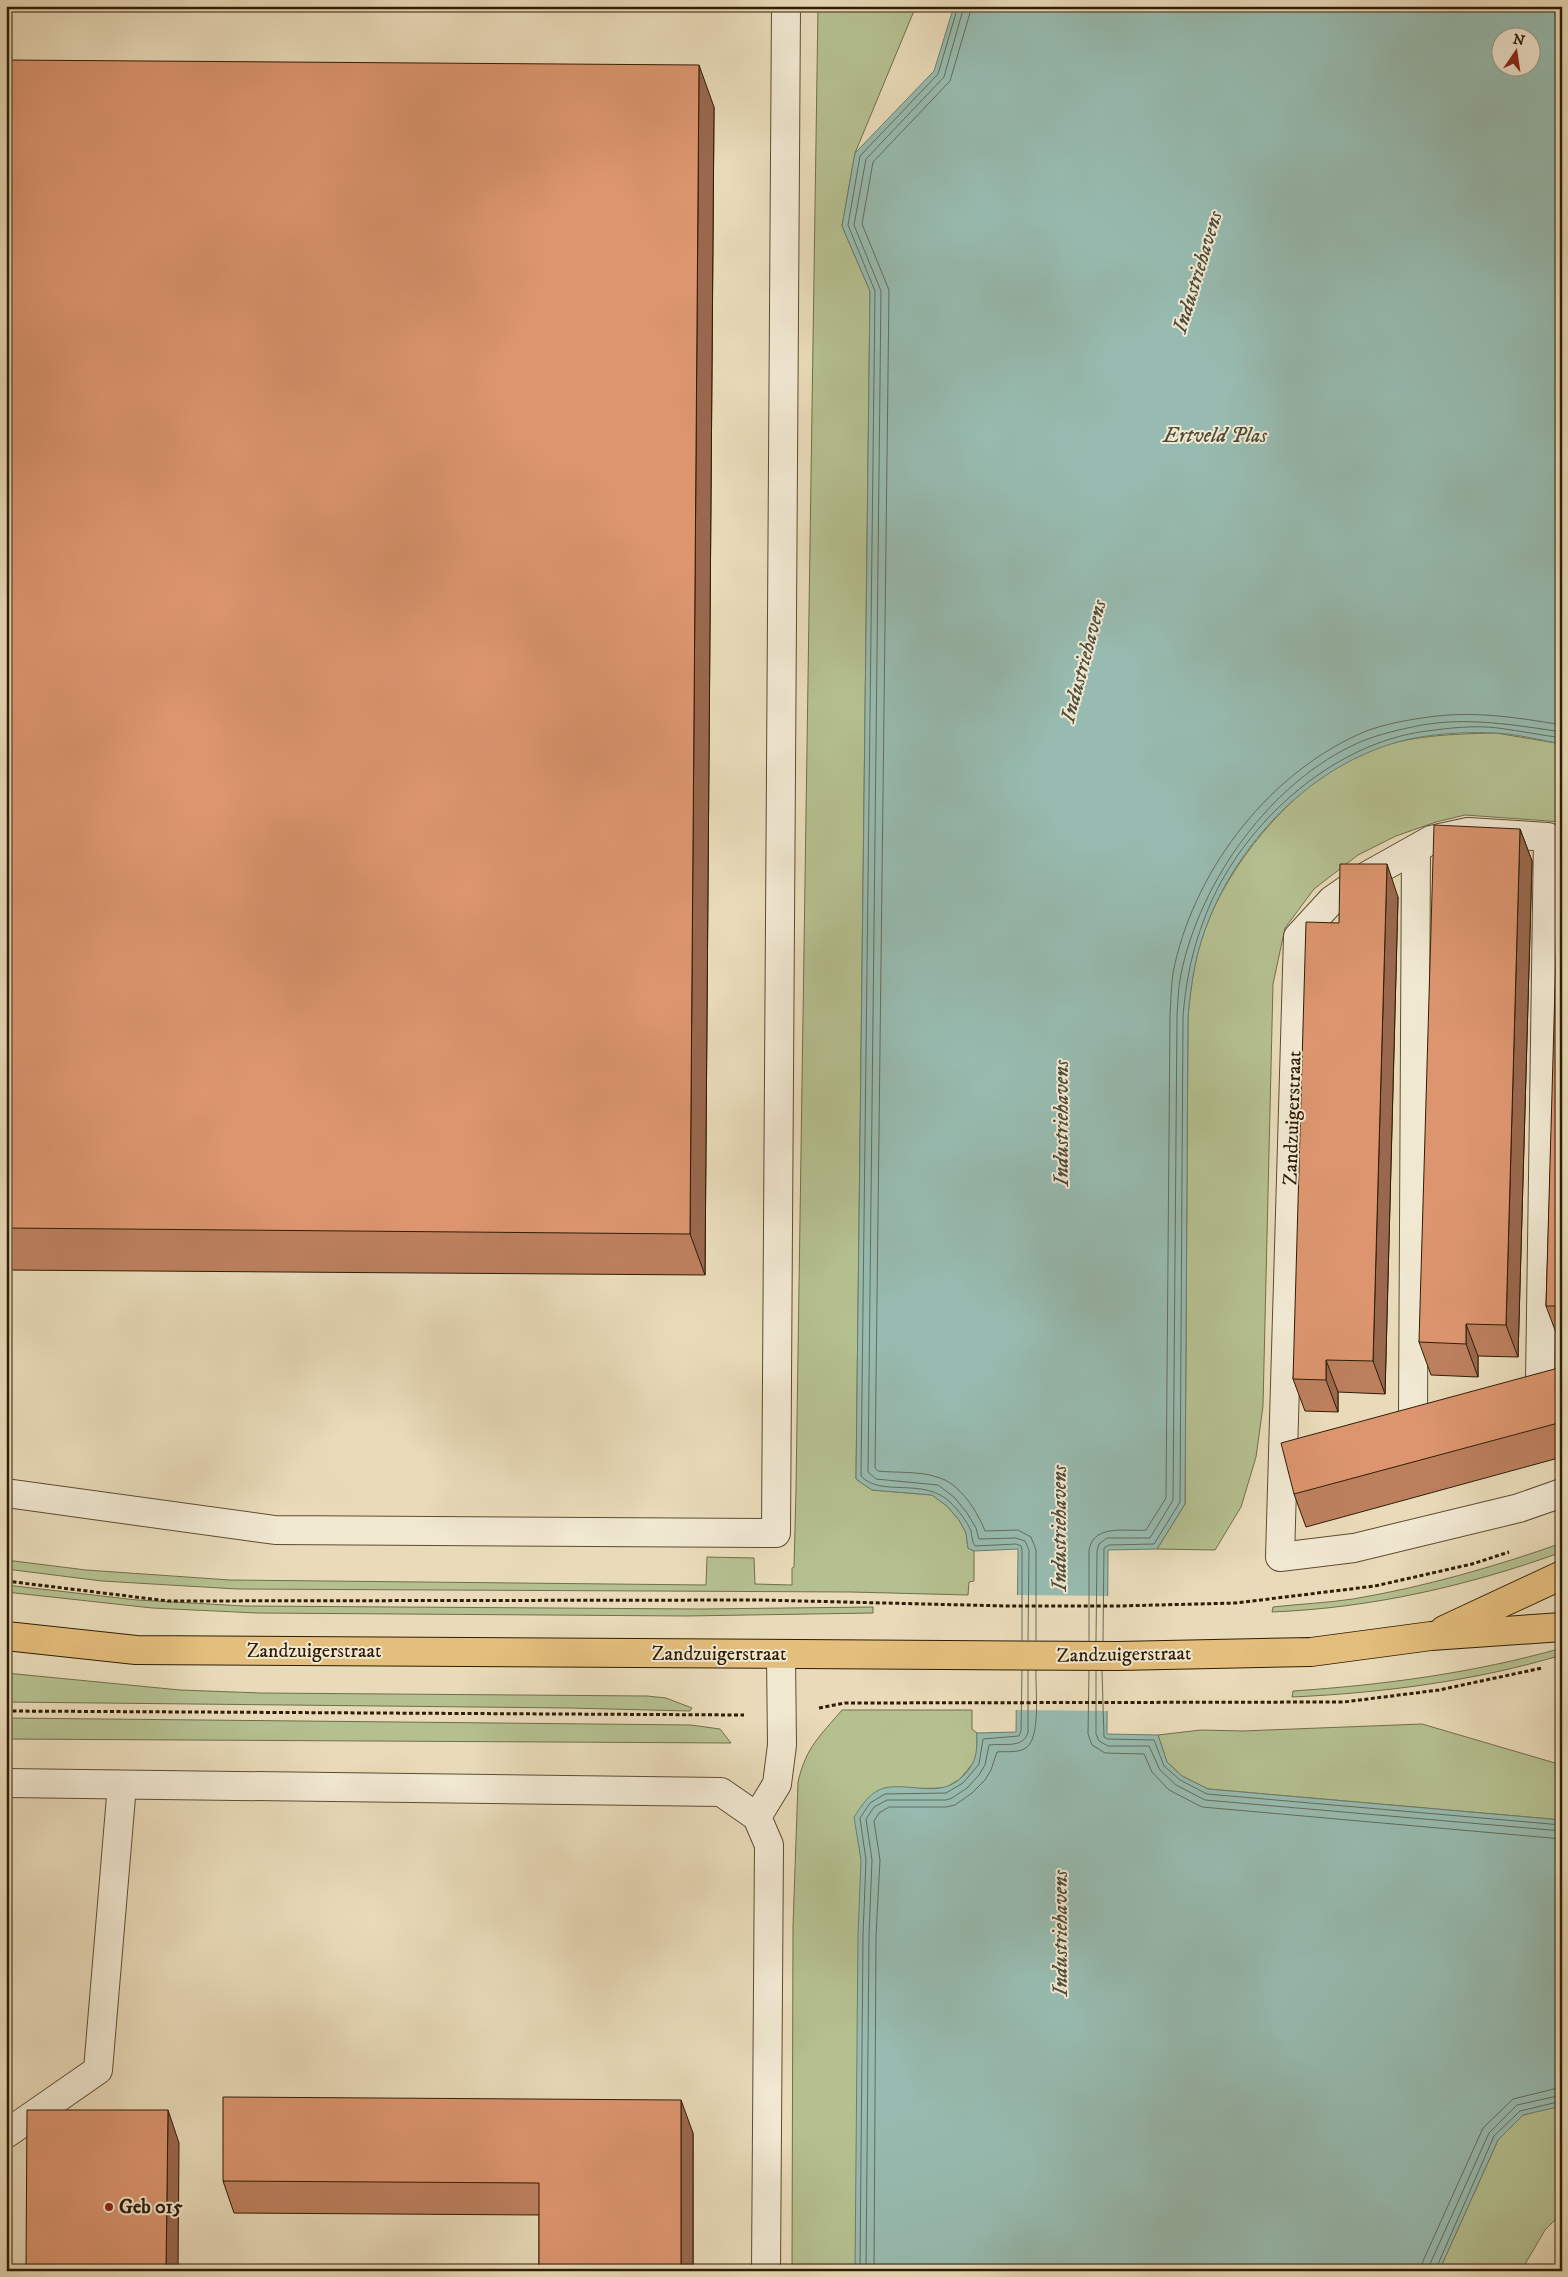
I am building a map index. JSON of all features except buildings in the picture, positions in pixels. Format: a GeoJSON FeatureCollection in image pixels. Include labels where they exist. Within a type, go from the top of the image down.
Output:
{"type":"FeatureCollection","features":[{"type":"Feature","properties":{"kind":"main road","name":"Zandzuigerstraat"},"geometry":{"type":"LineString","coordinates":[[1432,1636],[1562,1575]]}},
{"type":"Feature","properties":{"kind":"main road","name":"Zandzuigerstraat"},"geometry":{"type":"LineString","coordinates":[[6,1636],[136,1650],[1007,1657],[1311,1652],[1432,1636],[1562,1627]]}},
{"type":"Feature","properties":{"kind":"lane"},"geometry":{"type":"LineString","coordinates":[[6,1493],[275,1530],[776,1533],[786,6]]}},
{"type":"Feature","properties":{"kind":"lane","name":"Zandzuigerstraat"},"geometry":{"type":"LineString","coordinates":[[1512,1388],[1551,1379],[1548,837],[1468,832],[1431,840],[1365,877],[1332,900],[1298,937],[1280,1557],[1354,1548],[1519,1508],[1562,1493]]}},
{"type":"Feature","properties":{"kind":"lane"},"geometry":{"type":"LineString","coordinates":[[1413,1414],[1416,849]]}},
{"type":"Feature","properties":{"kind":"lane"},"geometry":{"type":"LineString","coordinates":[[1385,1421],[1440,1407]]}},
{"type":"Feature","properties":{"kind":"lane"},"geometry":{"type":"LineString","coordinates":[[1284,1448],[1311,1441]]}},
{"type":"Feature","properties":{"kind":"lane"},"geometry":{"type":"LineString","coordinates":[[757,1817],[777,1784],[782,1745],[782,1655]]}},
{"type":"Feature","properties":{"kind":"lane"},"geometry":{"type":"LineString","coordinates":[[6,1784],[721,1792],[757,1817],[769,1845],[766,2271]]}},
{"type":"Feature","properties":{"kind":"lane"},"geometry":{"type":"LineString","coordinates":[[6,2134],[98,2070],[122,1785]]}},
{"type":"Feature","properties":{"kind":"path"},"geometry":{"type":"LineString","coordinates":[[6,1581],[168,1602],[762,1600],[1007,1606],[1118,1606]]}},
{"type":"Feature","properties":{"kind":"path"},"geometry":{"type":"LineString","coordinates":[[6,1711],[783,1715],[845,1703],[1007,1701],[1344,1702],[1439,1690],[1543,1668]]}},
{"type":"Feature","properties":{"kind":"green space"},"geometry":{"type":"Polygon","coordinates":[[[818,6],[916,6],[855,153],[842,226],[870,291],[856,1479],[872,1490],[932,1495],[947,1506],[959,1520],[966,1533],[968,1548],[974,1551],[974,1581],[969,1582],[968,1595],[851,1592],[237,1589],[102,1581],[6,1569],[6,1560],[86,1570],[230,1580],[706,1585],[707,1557],[754,1558],[755,1584],[792,1585],[796,1489],[818,6]]]}},
{"type":"Feature","properties":{"kind":"green space"},"geometry":{"type":"Polygon","coordinates":[[[1496,733],[1562,744],[1562,822],[1465,815],[1436,822],[1396,836],[1358,855],[1314,889],[1285,928],[1273,984],[1263,1406],[1256,1457],[1241,1507],[1215,1550],[1157,1549],[1185,1504],[1188,1017],[1195,966],[1205,929],[1236,868],[1254,844],[1273,821],[1317,780],[1341,764],[1381,746],[1430,736],[1496,733]]]}},
{"type":"Feature","properties":{"kind":"green space"},"geometry":{"type":"Polygon","coordinates":[[[1562,1543],[1562,1552],[1455,1585],[1346,1606],[1272,1612],[1273,1607],[1353,1599],[1432,1582],[1485,1568],[1562,1543]]]}},
{"type":"Feature","properties":{"kind":"green space"},"geometry":{"type":"Polygon","coordinates":[[[6,1585],[137,1600],[245,1606],[701,1609],[873,1607],[873,1613],[687,1616],[257,1613],[152,1608],[6,1592],[6,1585]]]}},
{"type":"Feature","properties":{"kind":"green space"},"geometry":{"type":"Polygon","coordinates":[[[1562,1648],[1562,1655],[1462,1679],[1394,1689],[1292,1697],[1293,1691],[1428,1677],[1529,1657],[1562,1648]]]}},
{"type":"Feature","properties":{"kind":"green space"},"geometry":{"type":"Polygon","coordinates":[[[6,1673],[180,1690],[261,1693],[647,1696],[666,1698],[692,1708],[690,1711],[6,1702],[6,1673]]]}},
{"type":"Feature","properties":{"kind":"green space"},"geometry":{"type":"Polygon","coordinates":[[[842,1710],[972,1710],[972,1729],[977,1733],[977,1752],[974,1762],[960,1779],[945,1788],[883,1789],[868,2271],[792,2271],[793,1926],[798,1782],[801,1770],[810,1751],[842,1710]]]}},
{"type":"Feature","properties":{"kind":"green space"},"geometry":{"type":"Polygon","coordinates":[[[6,1718],[691,1725],[720,1729],[731,1743],[6,1739],[6,1718]]]}},
{"type":"Feature","properties":{"kind":"green space"},"geometry":{"type":"Polygon","coordinates":[[[1422,1724],[1562,1765],[1562,1820],[1208,1789],[1182,1776],[1167,1762],[1158,1735],[1201,1730],[1243,1731],[1422,1724]]]}},
{"type":"Feature","properties":{"kind":"green space"},"geometry":{"type":"Polygon","coordinates":[[[1562,2106],[1562,2213],[1545,2230],[1521,2271],[1439,2271],[1498,2140],[1523,2115],[1562,2106]]]}},
{"type":"Feature","properties":{"kind":"water","name":"Ertveld Plas"},"geometry":{"type":"Polygon","coordinates":[[[954,6],[1562,6],[1562,744],[1503,734],[1452,733],[1391,744],[1357,757],[1325,776],[1296,798],[1269,824],[1245,853],[1226,884],[1210,917],[1201,942],[1193,979],[1188,1017],[1185,1504],[1157,1549],[1108,1550],[1107,1734],[1158,1735],[1167,1762],[1182,1776],[1208,1789],[1562,1820],[1562,2106],[1523,2115],[1498,2140],[1439,2271],[855,2271],[858,1935],[861,1860],[854,1817],[870,1796],[884,1788],[936,1789],[946,1787],[955,1782],[964,1775],[974,1761],[977,1733],[1016,1732],[1018,1549],[974,1551],[968,1548],[966,1533],[959,1520],[947,1506],[932,1495],[872,1490],[856,1479],[870,291],[842,226],[855,153],[934,71],[954,6]]]}},
{"type":"Feature","properties":{"kind":"pier"},"geometry":{"type":"Polygon","coordinates":[[[1015,1595],[1110,1596],[1110,1711],[1014,1710],[1015,1595]]]}},
{"type":"Feature","properties":{"kind":"place","name":"Geb 015"},"geometry":{"type":"Point","coordinates":[109,2207]}},
{"type":"Feature","properties":{"kind":"water label","name":"Industriehavens"},"geometry":{"type":"Point","coordinates":[1198,272]}},
{"type":"Feature","properties":{"kind":"water label","name":"Industriehavens"},"geometry":{"type":"Point","coordinates":[1084,661]}},
{"type":"Feature","properties":{"kind":"water label","name":"Industriehavens"},"geometry":{"type":"Point","coordinates":[1062,1123]}},
{"type":"Feature","properties":{"kind":"water label","name":"Industriehavens"},"geometry":{"type":"Point","coordinates":[1060,1528]}},
{"type":"Feature","properties":{"kind":"water label","name":"Industriehavens"},"geometry":{"type":"Point","coordinates":[1061,1933]}}]}
